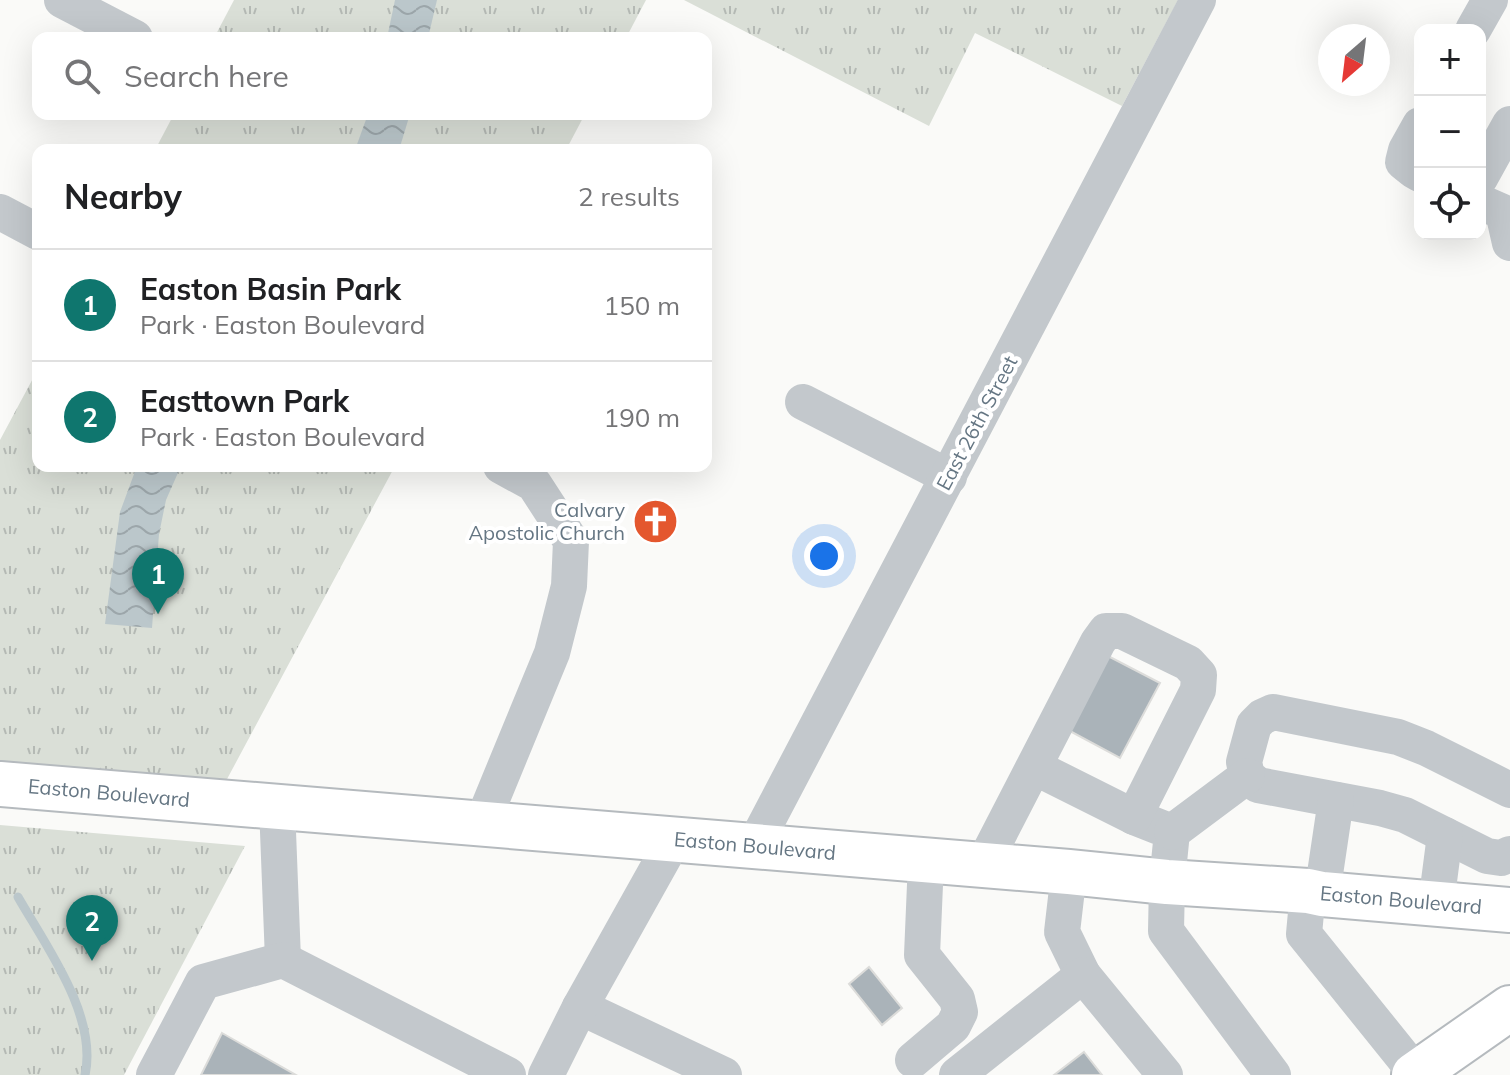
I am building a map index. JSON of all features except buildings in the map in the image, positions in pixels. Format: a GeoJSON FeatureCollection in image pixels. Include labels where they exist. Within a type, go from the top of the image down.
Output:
{"type":"FeatureCollection","features":[{"type":"Feature","properties":{"kind":"main road","name":"Easton Boulevard"},"geometry":{"type":"LineString","coordinates":[[0,784],[1510,910]]}},
{"type":"Feature","properties":{"kind":"main road"},"geometry":{"type":"LineString","coordinates":[[1415,1074],[1510,1008]]}},
{"type":"Feature","properties":{"kind":"street"},"geometry":{"type":"LineString","coordinates":[[62,0],[123,32]]}},
{"type":"Feature","properties":{"kind":"street","name":"East 26th Street"},"geometry":{"type":"LineString","coordinates":[[754,846],[1198,0]]}},
{"type":"Feature","properties":{"kind":"street"},"geometry":{"type":"LineString","coordinates":[[1476,24],[1490,0]]}},
{"type":"Feature","properties":{"kind":"street"},"geometry":{"type":"LineString","coordinates":[[1486,168],[1510,124]]}},
{"type":"Feature","properties":{"kind":"street"},"geometry":{"type":"LineString","coordinates":[[1414,136],[1403,162],[1414,171]]}},
{"type":"Feature","properties":{"kind":"street"},"geometry":{"type":"LineString","coordinates":[[1486,205],[1503,212],[1510,243]]}},
{"type":"Feature","properties":{"kind":"street"},"geometry":{"type":"LineString","coordinates":[[0,212],[32,229]]}},
{"type":"Feature","properties":{"kind":"street"},"geometry":{"type":"LineString","coordinates":[[803,402],[949,477]]}},
{"type":"Feature","properties":{"kind":"street"},"geometry":{"type":"LineString","coordinates":[[482,823],[552,653],[569,586],[571,541],[534,484],[512,472]]}},
{"type":"Feature","properties":{"kind":"street"},"geometry":{"type":"LineString","coordinates":[[983,865],[1106,631],[1122,631],[1188,663],[1199,675],[1198,690],[1134,817]]}},
{"type":"Feature","properties":{"kind":"street"},"geometry":{"type":"LineString","coordinates":[[1510,790],[1398,737],[1273,712],[1254,725],[1244,762],[1247,776],[1258,785],[1380,808],[1405,815],[1487,856],[1501,858],[1510,854]]}},
{"type":"Feature","properties":{"kind":"street"},"geometry":{"type":"LineString","coordinates":[[1034,767],[1134,817],[1172,832]]}},
{"type":"Feature","properties":{"kind":"street"},"geometry":{"type":"LineString","coordinates":[[1247,776],[1172,832],[1166,931],[1273,1075]]}},
{"type":"Feature","properties":{"kind":"street"},"geometry":{"type":"LineString","coordinates":[[1336,800],[1304,934],[1415,1074]]}},
{"type":"Feature","properties":{"kind":"street"},"geometry":{"type":"LineString","coordinates":[[277,806],[283,960]]}},
{"type":"Feature","properties":{"kind":"street"},"geometry":{"type":"LineString","coordinates":[[1436,904],[1445,835]]}},
{"type":"Feature","properties":{"kind":"street"},"geometry":{"type":"LineString","coordinates":[[546,1075],[580,1007],[674,839]]}},
{"type":"Feature","properties":{"kind":"street"},"geometry":{"type":"LineString","coordinates":[[913,1060],[953,1026],[960,1012],[957,999],[922,955],[926,861]]}},
{"type":"Feature","properties":{"kind":"street"},"geometry":{"type":"LineString","coordinates":[[1069,872],[1062,932],[1083,975],[1165,1075]]}},
{"type":"Feature","properties":{"kind":"street"},"geometry":{"type":"LineString","coordinates":[[154,1075],[203,982],[283,960],[508,1075]]}},
{"type":"Feature","properties":{"kind":"street"},"geometry":{"type":"LineString","coordinates":[[957,1075],[1083,975]]}},
{"type":"Feature","properties":{"kind":"street"},"geometry":{"type":"LineString","coordinates":[[580,1007],[724,1075]]}},
{"type":"Feature","properties":{"kind":"green space"},"geometry":{"type":"Polygon","coordinates":[[[234,0],[646,0],[629,32],[217,32],[234,0]]]}},
{"type":"Feature","properties":{"kind":"green space"},"geometry":{"type":"Polygon","coordinates":[[[684,0],[1178,0],[1122,106],[975,33],[929,126],[684,0]]]}},
{"type":"Feature","properties":{"kind":"green space"},"geometry":{"type":"Polygon","coordinates":[[[171,120],[582,120],[569,144],[158,144],[171,120]]]}},
{"type":"Feature","properties":{"kind":"green space"},"geometry":{"type":"Polygon","coordinates":[[[32,380],[32,472],[392,472],[226,781],[0,762],[0,440],[32,380]]]}},
{"type":"Feature","properties":{"kind":"green space"},"geometry":{"type":"Polygon","coordinates":[[[0,825],[245,846],[124,1075],[0,1075],[0,825]]]}},
{"type":"Feature","properties":{"kind":"water"},"geometry":{"type":"Polygon","coordinates":[[[395,0],[437,0],[429,32],[388,32],[395,0]]]}},
{"type":"Feature","properties":{"kind":"water"},"geometry":{"type":"Polygon","coordinates":[[[366,120],[408,120],[401,144],[357,144],[366,120]]]}},
{"type":"Feature","properties":{"kind":"water"},"geometry":{"type":"Polygon","coordinates":[[[135,472],[178,472],[166,500],[159,534],[152,628],[105,624],[120,512],[135,472]]]}},
{"type":"Feature","properties":{"kind":"waterway"},"geometry":{"type":"LineString","coordinates":[[18,897],[55,959],[77,1006],[87,1052],[85,1075]]}},
{"type":"Feature","properties":{"kind":"place","name":"Calvary Apostolic Church"},"geometry":{"type":"Point","coordinates":[656,522]}},
{"type":"Feature","properties":{"kind":"place","name":"Easton Basin Park"},"geometry":{"type":"Point","coordinates":[158,614]}},
{"type":"Feature","properties":{"kind":"place","name":"Easttown Park"},"geometry":{"type":"Point","coordinates":[92,961]}}]}
